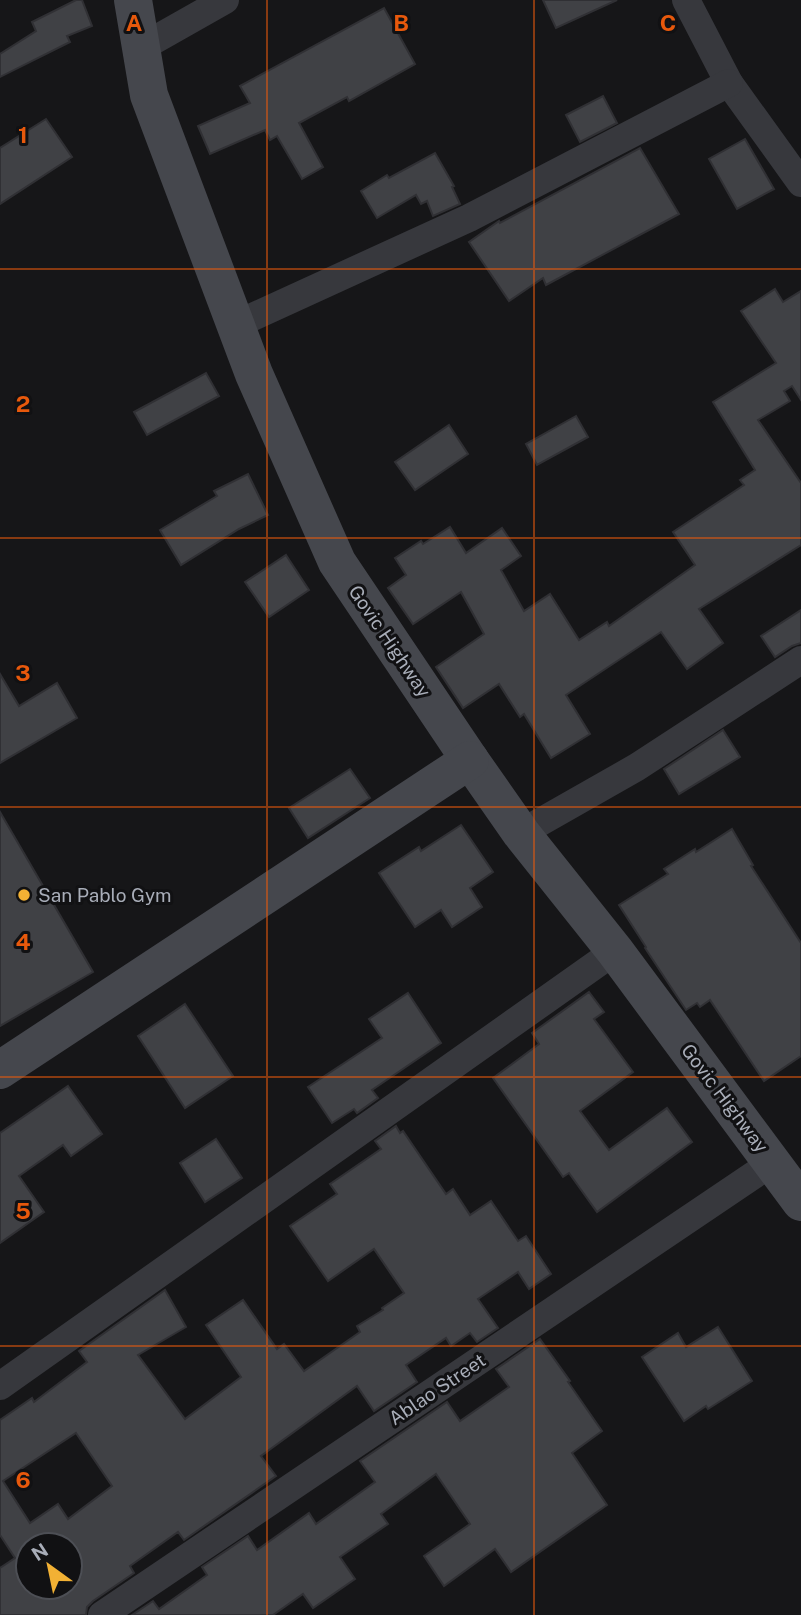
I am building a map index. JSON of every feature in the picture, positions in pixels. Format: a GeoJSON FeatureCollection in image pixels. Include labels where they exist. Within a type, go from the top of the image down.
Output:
{"type":"FeatureCollection","features":[{"type":"Feature","properties":{"kind":"main road","name":"Govic Highway"},"geometry":{"type":"LineString","coordinates":[[133,0],[149,95],[254,374],[337,562],[521,834],[615,951],[801,1202]]}},
{"type":"Feature","properties":{"kind":"main road"},"geometry":{"type":"LineString","coordinates":[[0,1070],[470,760]]}},
{"type":"Feature","properties":{"kind":"street"},"geometry":{"type":"LineString","coordinates":[[142,47],[225,0]]}},
{"type":"Feature","properties":{"kind":"street"},"geometry":{"type":"LineString","coordinates":[[686,0],[729,83],[801,183]]}},
{"type":"Feature","properties":{"kind":"street"},"geometry":{"type":"LineString","coordinates":[[235,325],[469,218],[729,83]]}},
{"type":"Feature","properties":{"kind":"street"},"geometry":{"type":"LineString","coordinates":[[521,834],[637,767],[801,660]]}},
{"type":"Feature","properties":{"kind":"street"},"geometry":{"type":"LineString","coordinates":[[0,1386],[615,951]]}},
{"type":"Feature","properties":{"kind":"street","name":"Ablao Street"},"geometry":{"type":"LineString","coordinates":[[102,1615],[773,1162]]}},
{"type":"Feature","properties":{"kind":"building"},"geometry":{"type":"Polygon","coordinates":[[[76,0],[82,0],[92,26],[67,36],[70,42],[0,77],[0,54],[36,31],[32,22],[76,0]]]}},
{"type":"Feature","properties":{"kind":"building"},"geometry":{"type":"Polygon","coordinates":[[[543,0],[617,0],[556,28],[543,0]]]}},
{"type":"Feature","properties":{"kind":"building"},"geometry":{"type":"Polygon","coordinates":[[[384,8],[415,64],[349,101],[347,97],[299,123],[323,167],[302,179],[277,136],[270,140],[265,130],[210,154],[198,126],[250,103],[240,86],[384,8]]]}},
{"type":"Feature","properties":{"kind":"building"},"geometry":{"type":"Polygon","coordinates":[[[603,96],[617,123],[580,142],[566,115],[603,96]]]}},
{"type":"Feature","properties":{"kind":"building"},"geometry":{"type":"Polygon","coordinates":[[[46,119],[72,157],[0,204],[0,148],[46,119]]]}},
{"type":"Feature","properties":{"kind":"building"},"geometry":{"type":"Polygon","coordinates":[[[745,139],[774,189],[737,209],[709,159],[745,139]]]}},
{"type":"Feature","properties":{"kind":"building"},"geometry":{"type":"Polygon","coordinates":[[[640,148],[679,214],[546,285],[543,278],[509,301],[469,242],[499,221],[500,223],[640,148]]]}},
{"type":"Feature","properties":{"kind":"building"},"geometry":{"type":"Polygon","coordinates":[[[435,153],[454,186],[452,187],[460,204],[433,216],[427,201],[421,204],[416,195],[377,218],[361,191],[387,175],[389,178],[435,153]]]}},
{"type":"Feature","properties":{"kind":"building"},"geometry":{"type":"Polygon","coordinates":[[[775,289],[783,302],[801,291],[801,400],[792,386],[784,391],[790,401],[758,420],[801,483],[801,545],[699,609],[723,643],[687,669],[661,632],[566,695],[590,734],[551,758],[524,714],[520,717],[499,684],[463,708],[436,667],[484,634],[461,592],[413,624],[388,588],[406,575],[395,558],[450,527],[466,553],[502,528],[521,556],[501,570],[524,611],[550,594],[579,640],[607,622],[609,626],[695,565],[673,532],[744,485],[740,480],[755,470],[713,402],[776,363],[741,311],[775,289]]]}},
{"type":"Feature","properties":{"kind":"building"},"geometry":{"type":"Polygon","coordinates":[[[206,373],[219,396],[147,435],[134,412],[206,373]]]}},
{"type":"Feature","properties":{"kind":"building"},"geometry":{"type":"Polygon","coordinates":[[[576,416],[588,437],[537,465],[526,444],[576,416]]]}},
{"type":"Feature","properties":{"kind":"building"},"geometry":{"type":"Polygon","coordinates":[[[449,425],[468,454],[415,490],[395,462],[449,425]]]}},
{"type":"Feature","properties":{"kind":"building"},"geometry":{"type":"Polygon","coordinates":[[[248,474],[268,515],[239,529],[181,565],[160,530],[217,496],[214,491],[248,474]]]}},
{"type":"Feature","properties":{"kind":"building"},"geometry":{"type":"Polygon","coordinates":[[[286,555],[309,590],[269,617],[245,582],[286,555]]]}},
{"type":"Feature","properties":{"kind":"building"},"geometry":{"type":"Polygon","coordinates":[[[801,610],[801,643],[775,657],[761,636],[801,610]]]}},
{"type":"Feature","properties":{"kind":"building"},"geometry":{"type":"Polygon","coordinates":[[[0,674],[19,706],[57,683],[77,718],[0,763],[0,674]]]}},
{"type":"Feature","properties":{"kind":"building"},"geometry":{"type":"Polygon","coordinates":[[[723,730],[740,757],[679,794],[664,769],[723,730]]]}},
{"type":"Feature","properties":{"kind":"building"},"geometry":{"type":"Polygon","coordinates":[[[350,769],[370,798],[308,838],[289,808],[350,769]]]}},
{"type":"Feature","properties":{"kind":"building","name":"San Pablo Gym"},"geometry":{"type":"Polygon","coordinates":[[[0,812],[93,972],[0,1026],[0,812]]]}},
{"type":"Feature","properties":{"kind":"building"},"geometry":{"type":"Polygon","coordinates":[[[461,825],[493,872],[470,888],[482,907],[452,927],[441,910],[415,927],[379,873],[419,847],[421,851],[461,825]]]}},
{"type":"Feature","properties":{"kind":"building"},"geometry":{"type":"Polygon","coordinates":[[[732,829],[753,865],[751,866],[801,943],[801,1056],[764,1081],[710,1000],[700,1007],[697,1003],[686,1010],[619,905],[668,874],[664,869],[732,829]]]}},
{"type":"Feature","properties":{"kind":"building"},"geometry":{"type":"Polygon","coordinates":[[[589,992],[604,1012],[594,1019],[633,1072],[580,1111],[609,1150],[667,1108],[692,1142],[597,1212],[569,1173],[563,1177],[493,1078],[539,1044],[532,1033],[589,992]]]}},
{"type":"Feature","properties":{"kind":"building"},"geometry":{"type":"Polygon","coordinates":[[[408,993],[441,1043],[372,1090],[378,1098],[357,1113],[354,1109],[332,1123],[308,1087],[382,1038],[369,1019],[408,993]]]}},
{"type":"Feature","properties":{"kind":"building"},"geometry":{"type":"Polygon","coordinates":[[[185,1004],[233,1076],[185,1108],[138,1036],[185,1004]]]}},
{"type":"Feature","properties":{"kind":"building"},"geometry":{"type":"Polygon","coordinates":[[[68,1086],[102,1134],[71,1156],[63,1145],[19,1176],[44,1212],[0,1243],[0,1133],[68,1086]]]}},
{"type":"Feature","properties":{"kind":"building"},"geometry":{"type":"Polygon","coordinates":[[[396,1126],[400,1133],[403,1131],[446,1194],[453,1189],[470,1215],[491,1201],[518,1241],[526,1236],[551,1274],[529,1289],[518,1272],[478,1299],[498,1328],[477,1342],[470,1333],[451,1346],[446,1338],[406,1365],[417,1382],[374,1411],[357,1386],[261,1456],[276,1476],[184,1540],[178,1532],[130,1566],[134,1573],[93,1601],[87,1607],[86,1615],[0,1615],[0,1568],[14,1559],[14,1601],[84,1601],[84,1531],[14,1531],[14,1556],[0,1535],[0,1420],[32,1398],[34,1402],[87,1362],[79,1351],[165,1290],[186,1327],[138,1355],[185,1419],[241,1377],[206,1325],[243,1300],[277,1349],[284,1344],[304,1371],[360,1332],[357,1326],[404,1293],[374,1249],[328,1281],[290,1226],[337,1194],[330,1184],[381,1149],[375,1141],[396,1126]],[[76,1433],[3,1481],[30,1523],[58,1504],[68,1519],[112,1486],[76,1433]]]}},
{"type":"Feature","properties":{"kind":"building"},"geometry":{"type":"Polygon","coordinates":[[[216,1139],[242,1178],[205,1202],[180,1163],[216,1139]]]}},
{"type":"Feature","properties":{"kind":"building"},"geometry":{"type":"Polygon","coordinates":[[[718,1327],[752,1381],[684,1421],[642,1357],[678,1333],[686,1347],[718,1327]]]}},
{"type":"Feature","properties":{"kind":"building"},"geometry":{"type":"Polygon","coordinates":[[[540,1339],[602,1431],[572,1453],[607,1505],[511,1572],[495,1549],[444,1586],[424,1556],[470,1524],[436,1474],[381,1514],[388,1524],[340,1557],[355,1579],[313,1608],[303,1594],[273,1615],[132,1615],[153,1601],[159,1609],[207,1575],[202,1567],[248,1536],[257,1550],[309,1513],[316,1524],[375,1482],[360,1461],[447,1402],[460,1421],[509,1387],[496,1369],[540,1339]]]}},
{"type":"Feature","properties":{"kind":"place","name":"San Pablo Gym"},"geometry":{"type":"Point","coordinates":[24,895]}}]}
